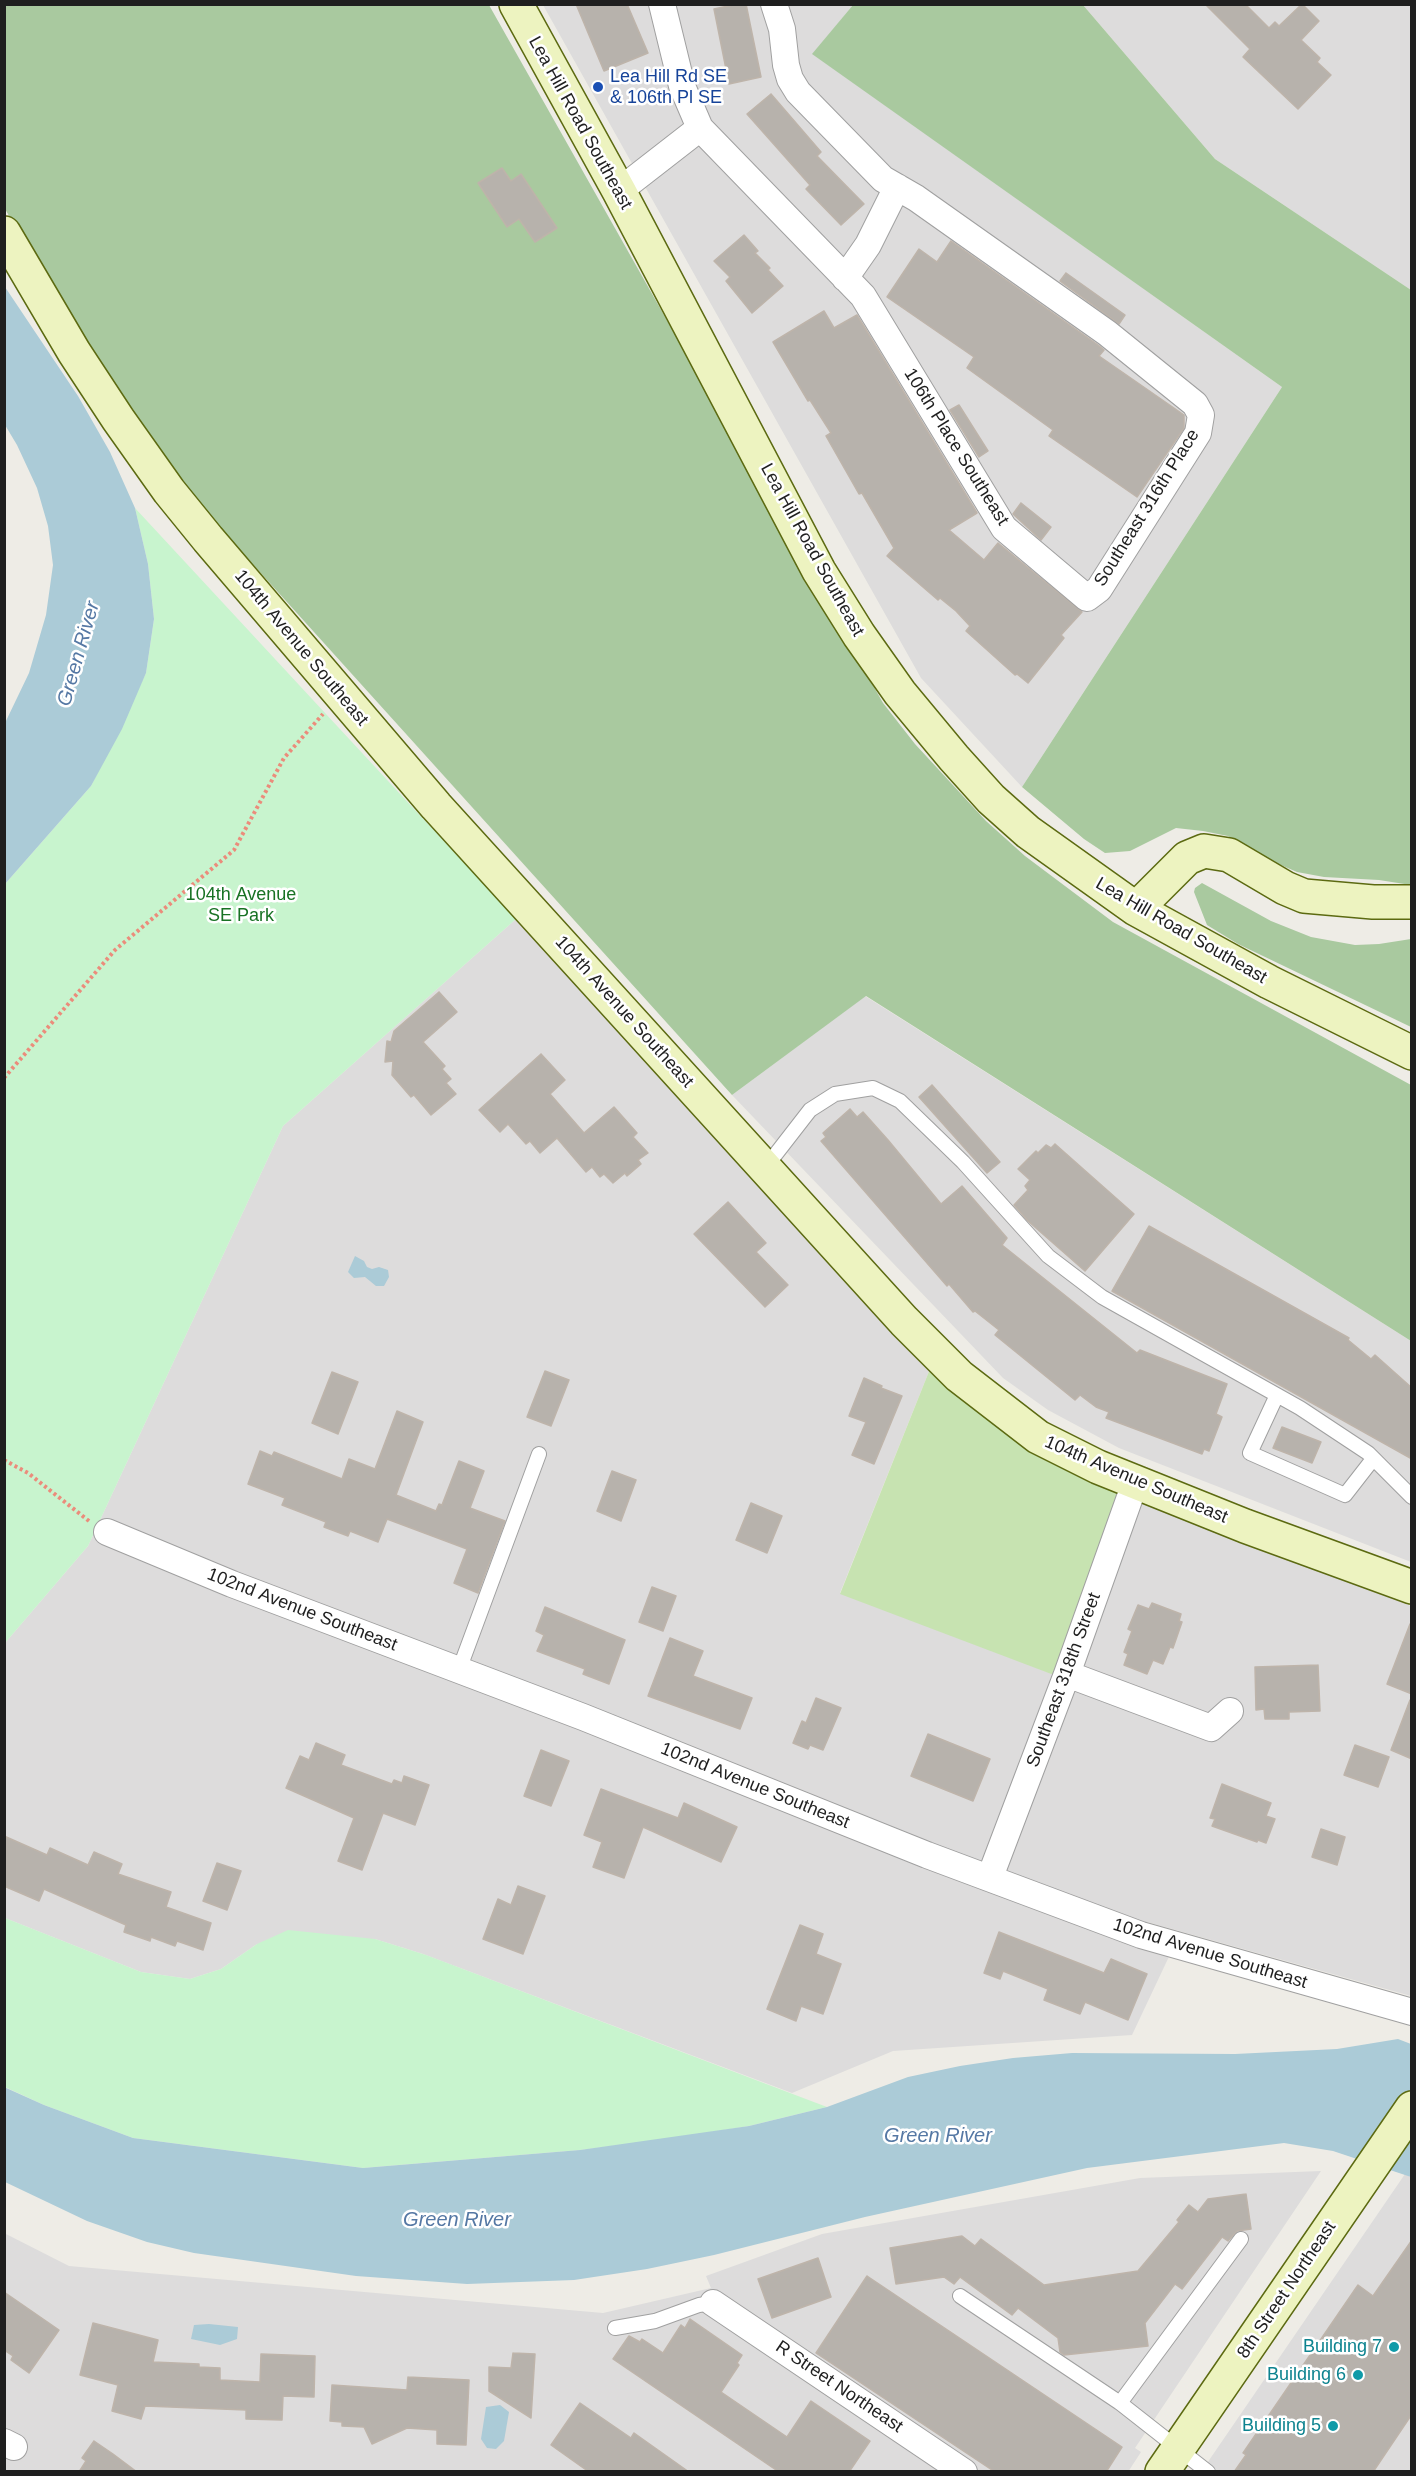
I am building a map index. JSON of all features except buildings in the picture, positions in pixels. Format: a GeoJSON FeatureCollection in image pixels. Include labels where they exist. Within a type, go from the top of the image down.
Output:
{"type":"FeatureCollection","features":[{"type":"Feature","properties":{"kind":"street","name":"Lea Hill Road Southeast"},"geometry":{"type":"LineString","coordinates":[[516,4],[618,191],[819,571],[859,635],[900,693],[991,799],[1028,832],[1136,909],[1260,978],[1412,1053]]}},
{"type":"Feature","properties":{"kind":"street","name":"106th Place Southeast"},"geometry":{"type":"LineString","coordinates":[[662,4],[682,86],[700,128],[863,296],[1004,528],[1087,598]]}},
{"type":"Feature","properties":{"kind":"street"},"geometry":{"type":"LineString","coordinates":[[774,4],[782,29],[790,79],[798,92],[883,179],[897,187],[868,245],[845,278]]}},
{"type":"Feature","properties":{"kind":"street"},"geometry":{"type":"LineString","coordinates":[[618,191],[700,128]]}},
{"type":"Feature","properties":{"kind":"street","name":"Southeast 316th Place"},"geometry":{"type":"LineString","coordinates":[[897,187],[916,198],[1107,333],[1196,404],[1201,415],[1198,432],[1099,589],[1087,598]]}},
{"type":"Feature","properties":{"kind":"street","name":"104th Avenue Southeast"},"geometry":{"type":"LineString","coordinates":[[4,233],[74,352],[169,491],[436,806],[904,1321],[959,1376],[1038,1437],[1135,1483],[1412,1587]]}},
{"type":"Feature","properties":{"kind":"street"},"geometry":{"type":"LineString","coordinates":[[1136,909],[1186,858],[1204,851],[1229,855],[1285,888],[1304,896],[1373,902],[1412,902]]}},
{"type":"Feature","properties":{"kind":"street","name":"Southeast 318th Street"},"geometry":{"type":"LineString","coordinates":[[990,1877],[1067,1674],[1135,1483]]}},
{"type":"Feature","properties":{"kind":"street","name":"102nd Avenue Southeast"},"geometry":{"type":"LineString","coordinates":[[107,1532],[232,1584],[591,1720],[927,1855],[1154,1940],[1412,2012]]}},
{"type":"Feature","properties":{"kind":"street"},"geometry":{"type":"LineString","coordinates":[[1067,1674],[1210,1728],[1230,1711]]}},
{"type":"Feature","properties":{"kind":"street","name":"8th Street Northeast"},"geometry":{"type":"LineString","coordinates":[[1170,2460],[1412,2108]]}},
{"type":"Feature","properties":{"kind":"street","name":"R Street Northeast"},"geometry":{"type":"LineString","coordinates":[[713,2303],[964,2472]]}},
{"type":"Feature","properties":{"kind":"lane"},"geometry":{"type":"LineString","coordinates":[[765,1168],[810,1110],[835,1094],[873,1088],[900,1101],[963,1162],[1048,1256],[1102,1297],[1310,1415],[1373,1459],[1412,1497]]}},
{"type":"Feature","properties":{"kind":"lane"},"geometry":{"type":"LineString","coordinates":[[1276,1395],[1250,1453],[1345,1495],[1373,1459]]}},
{"type":"Feature","properties":{"kind":"lane"},"geometry":{"type":"LineString","coordinates":[[459,1670],[539,1454]]}},
{"type":"Feature","properties":{"kind":"lane"},"geometry":{"type":"LineString","coordinates":[[1120,2403],[1241,2239]]}},
{"type":"Feature","properties":{"kind":"lane"},"geometry":{"type":"LineString","coordinates":[[960,2296],[1120,2403],[1170,2460],[1208,2472]]}},
{"type":"Feature","properties":{"kind":"lane"},"geometry":{"type":"LineString","coordinates":[[615,2328],[655,2321],[699,2305],[713,2303]]}},
{"type":"Feature","properties":{"kind":"path"},"geometry":{"type":"LineString","coordinates":[[4,1078],[107,958],[234,850],[284,758],[340,694]]}},
{"type":"Feature","properties":{"kind":"path"},"geometry":{"type":"LineString","coordinates":[[4,1460],[28,1473],[68,1506],[107,1532]]}},
{"type":"Feature","properties":{"kind":"shaded area"},"geometry":{"type":"Polygon","coordinates":[[[543,5],[853,5],[813,54],[1282,387],[1022,787],[921,678],[543,5]]]}},
{"type":"Feature","properties":{"kind":"shaded area"},"geometry":{"type":"Polygon","coordinates":[[[1083,5],[1411,5],[1411,290],[1215,159],[1083,5]]]}},
{"type":"Feature","properties":{"kind":"shaded area"},"geometry":{"type":"Polygon","coordinates":[[[516,919],[930,1369],[840,1593],[1119,1493],[1411,1606],[1411,1996],[1147,1922],[1141,1935],[1174,1946],[1132,2035],[893,2051],[792,2093],[423,1954],[375,1939],[257,1944],[221,1969],[190,1979],[141,1972],[5,1918],[5,1643],[88,1546],[283,1126],[516,919]]]}},
{"type":"Feature","properties":{"kind":"shaded area"},"geometry":{"type":"Polygon","coordinates":[[[865,996],[1411,1341],[1411,1562],[1119,1448],[1048,1410],[1003,1378],[732,1095],[865,996]]]}},
{"type":"Feature","properties":{"kind":"shaded area"},"geometry":{"type":"Polygon","coordinates":[[[1321,2171],[1135,2448],[1141,2452],[1128,2472],[5,2471],[4,2233],[69,2266],[603,2313],[711,2288],[706,2276],[822,2234],[1140,2178],[1321,2171]]]}},
{"type":"Feature","properties":{"kind":"shaded area"},"geometry":{"type":"Polygon","coordinates":[[[1405,2174],[1411,2177],[1411,2471],[1201,2472],[1405,2174]]]}},
{"type":"Feature","properties":{"kind":"green space"},"geometry":{"type":"Polygon","coordinates":[[[4,5],[489,5],[883,703],[915,744],[986,821],[1025,856],[1113,922],[1411,1085],[1411,1341],[866,996],[732,1095],[142,439],[5,209],[4,5]]]}},
{"type":"Feature","properties":{"kind":"green space"},"geometry":{"type":"Polygon","coordinates":[[[853,5],[1083,5],[1215,159],[1411,290],[1411,885],[1379,880],[1324,877],[1297,872],[1228,836],[1176,828],[1130,851],[1105,853],[1084,839],[1022,787],[1282,387],[812,54],[853,5]]]}},
{"type":"Feature","properties":{"kind":"green space","name":"104th Avenue SE Park"},"geometry":{"type":"Polygon","coordinates":[[[135,508],[516,919],[283,1126],[88,1546],[5,1643],[5,884],[91,786],[146,673],[154,619],[148,564],[135,508]]]}},
{"type":"Feature","properties":{"kind":"green space"},"geometry":{"type":"Polygon","coordinates":[[[1202,883],[1271,921],[1311,937],[1355,945],[1411,939],[1411,1027],[1238,944],[1207,925],[1194,892],[1195,888],[1202,883]]]}},
{"type":"Feature","properties":{"kind":"green space"},"geometry":{"type":"Polygon","coordinates":[[[930,1369],[1119,1493],[1054,1675],[840,1594],[930,1369]]]}},
{"type":"Feature","properties":{"kind":"green space"},"geometry":{"type":"Polygon","coordinates":[[[5,1918],[141,1972],[190,1979],[221,1969],[257,1944],[288,1930],[375,1939],[426,1955],[827,2107],[749,2126],[667,2139],[580,2150],[363,2168],[133,2138],[44,2105],[5,2087],[5,1918]]]}},
{"type":"Feature","properties":{"kind":"water","name":"Green River"},"geometry":{"type":"Polygon","coordinates":[[[5,287],[78,396],[110,452],[135,508],[148,564],[154,619],[146,673],[122,729],[91,786],[5,884],[5,723],[29,673],[46,615],[53,565],[48,526],[37,488],[5,425],[5,287]]]}},
{"type":"Feature","properties":{"kind":"water"},"geometry":{"type":"Polygon","coordinates":[[[355,1256],[364,1261],[367,1267],[388,1270],[389,1277],[384,1286],[376,1286],[365,1277],[354,1278],[348,1272],[355,1256]]]}},
{"type":"Feature","properties":{"kind":"water","name":"Green River"},"geometry":{"type":"Polygon","coordinates":[[[1398,2039],[1411,2044],[1411,2177],[1333,2151],[1284,2143],[1087,2168],[865,2217],[714,2255],[647,2269],[574,2280],[467,2284],[356,2276],[194,2253],[147,2242],[87,2221],[5,2182],[4,2087],[44,2105],[133,2138],[363,2168],[580,2150],[749,2126],[827,2107],[908,2077],[1013,2058],[1072,2053],[1235,2054],[1337,2049],[1398,2039]]]}},
{"type":"Feature","properties":{"kind":"water"},"geometry":{"type":"Polygon","coordinates":[[[194,2325],[238,2327],[237,2339],[220,2345],[191,2339],[194,2325]]]}},
{"type":"Feature","properties":{"kind":"water"},"geometry":{"type":"Polygon","coordinates":[[[500,2405],[509,2412],[504,2441],[496,2449],[487,2448],[481,2439],[486,2407],[500,2405]]]}},
{"type":"Feature","properties":{"kind":"place","name":"Lea Hill Rd SE & 106th Pl SE"},"geometry":{"type":"Point","coordinates":[598,87]}},
{"type":"Feature","properties":{"kind":"place","name":"Building 7"},"geometry":{"type":"Point","coordinates":[1394,2347]}},
{"type":"Feature","properties":{"kind":"place","name":"Building 6"},"geometry":{"type":"Point","coordinates":[1358,2375]}},
{"type":"Feature","properties":{"kind":"place","name":"Building 5"},"geometry":{"type":"Point","coordinates":[1333,2426]}}]}
